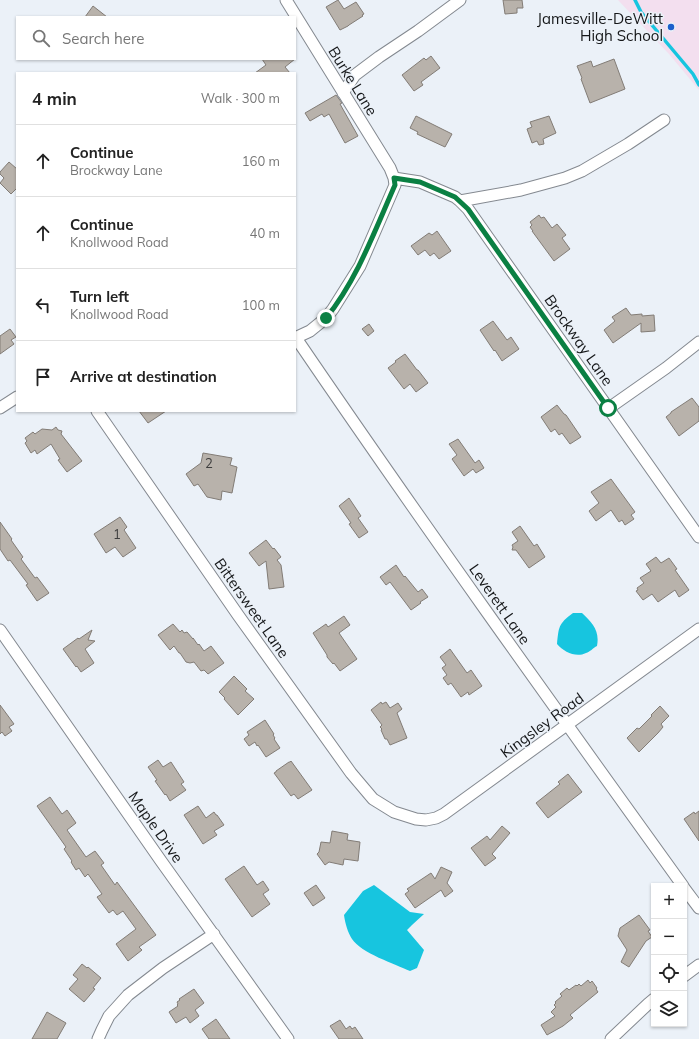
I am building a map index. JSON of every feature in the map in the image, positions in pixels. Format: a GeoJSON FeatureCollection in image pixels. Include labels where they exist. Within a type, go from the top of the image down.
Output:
{"type":"FeatureCollection","features":[{"type":"Feature","properties":{"kind":"street","name":"Burke Lane"},"geometry":{"type":"LineString","coordinates":[[286,0],[296,16]]}},
{"type":"Feature","properties":{"kind":"street"},"geometry":{"type":"LineString","coordinates":[[343,92],[355,75],[460,0]]}},
{"type":"Feature","properties":{"kind":"street","name":"Burke Lane"},"geometry":{"type":"LineString","coordinates":[[296,16],[390,168],[394,178]]}},
{"type":"Feature","properties":{"kind":"street"},"geometry":{"type":"LineString","coordinates":[[296,338],[310,331],[326,318],[360,266],[395,185],[394,178],[420,182],[455,197],[460,201],[521,190],[565,178],[582,171],[628,144],[664,120]]}},
{"type":"Feature","properties":{"kind":"street","name":"Brockway Lane"},"geometry":{"type":"LineString","coordinates":[[460,201],[468,209],[699,537]]}},
{"type":"Feature","properties":{"kind":"street","name":"Leverett Lane"},"geometry":{"type":"LineString","coordinates":[[296,339],[567,725],[680,883]]}},
{"type":"Feature","properties":{"kind":"street"},"geometry":{"type":"LineString","coordinates":[[608,408],[666,368],[699,342]]}},
{"type":"Feature","properties":{"kind":"street"},"geometry":{"type":"LineString","coordinates":[[0,408],[16,398]]}},
{"type":"Feature","properties":{"kind":"street","name":"Bittersweet Lane"},"geometry":{"type":"LineString","coordinates":[[98,412],[238,615],[351,773],[373,799],[394,812]]}},
{"type":"Feature","properties":{"kind":"street","name":"Kingsley Road"},"geometry":{"type":"LineString","coordinates":[[394,812],[416,819],[426,820],[436,818],[444,814],[699,629]]}},
{"type":"Feature","properties":{"kind":"street","name":"Maple Drive"},"geometry":{"type":"LineString","coordinates":[[0,630],[161,861],[288,1039]]}},
{"type":"Feature","properties":{"kind":"street","name":"Leverett Lane"},"geometry":{"type":"LineString","coordinates":[[687,892],[699,908]]}},
{"type":"Feature","properties":{"kind":"street"},"geometry":{"type":"LineString","coordinates":[[98,1039],[109,1016],[128,995],[163,968],[214,934]]}},
{"type":"Feature","properties":{"kind":"street"},"geometry":{"type":"LineString","coordinates":[[687,974],[699,965]]}},
{"type":"Feature","properties":{"kind":"street"},"geometry":{"type":"LineString","coordinates":[[611,1039],[651,1002]]}},
{"type":"Feature","properties":{"kind":"shaded area","name":"Jamesville-DeWitt High School"},"geometry":{"type":"Polygon","coordinates":[[[618,0],[699,0],[699,90],[669,54],[618,0]]]}},
{"type":"Feature","properties":{"kind":"water"},"geometry":{"type":"Polygon","coordinates":[[[573,613],[582,613],[594,627],[598,640],[597,646],[589,652],[578,655],[570,653],[557,644],[560,626],[564,620],[573,613]]]}},
{"type":"Feature","properties":{"kind":"water"},"geometry":{"type":"Polygon","coordinates":[[[374,885],[410,912],[424,914],[407,930],[424,950],[417,968],[410,971],[379,958],[363,949],[352,939],[347,928],[344,915],[363,891],[374,885]]]}},
{"type":"Feature","properties":{"kind":"building"},"geometry":{"type":"Polygon","coordinates":[[[338,0],[344,9],[356,2],[364,14],[340,30],[326,7],[338,0]]]}},
{"type":"Feature","properties":{"kind":"building"},"geometry":{"type":"Polygon","coordinates":[[[503,0],[522,0],[523,8],[517,8],[517,13],[505,14],[503,0]]]}},
{"type":"Feature","properties":{"kind":"building"},"geometry":{"type":"Polygon","coordinates":[[[93,6],[106,16],[86,16],[93,6]]]}},
{"type":"Feature","properties":{"kind":"building"},"geometry":{"type":"Polygon","coordinates":[[[431,56],[440,68],[421,82],[423,85],[414,91],[402,75],[424,58],[426,60],[431,56]]]}},
{"type":"Feature","properties":{"kind":"building"},"geometry":{"type":"Polygon","coordinates":[[[614,59],[625,89],[590,103],[577,66],[591,61],[593,67],[614,59]]]}},
{"type":"Feature","properties":{"kind":"building"},"geometry":{"type":"Polygon","coordinates":[[[263,60],[294,60],[285,67],[289,72],[256,72],[266,65],[263,60]]]}},
{"type":"Feature","properties":{"kind":"building"},"geometry":{"type":"Polygon","coordinates":[[[336,95],[342,103],[340,104],[358,136],[345,143],[329,114],[324,117],[322,114],[310,121],[305,113],[336,95]]]}},
{"type":"Feature","properties":{"kind":"building"},"geometry":{"type":"Polygon","coordinates":[[[416,116],[452,134],[445,147],[417,134],[418,132],[410,128],[416,116]]]}},
{"type":"Feature","properties":{"kind":"building"},"geometry":{"type":"Polygon","coordinates":[[[549,116],[556,133],[543,139],[544,144],[539,145],[537,141],[532,143],[527,129],[532,127],[530,122],[549,116]]]}},
{"type":"Feature","properties":{"kind":"building"},"geometry":{"type":"Polygon","coordinates":[[[9,162],[16,168],[16,189],[11,194],[0,183],[4,178],[0,172],[9,162]]]}},
{"type":"Feature","properties":{"kind":"building"},"geometry":{"type":"Polygon","coordinates":[[[539,215],[541,218],[544,217],[552,228],[557,224],[566,235],[562,238],[570,249],[554,261],[530,227],[532,225],[530,222],[539,215]]]}},
{"type":"Feature","properties":{"kind":"building"},"geometry":{"type":"Polygon","coordinates":[[[437,231],[451,251],[439,259],[434,253],[430,256],[425,250],[418,255],[411,246],[429,233],[432,235],[437,231]]]}},
{"type":"Feature","properties":{"kind":"building"},"geometry":{"type":"Polygon","coordinates":[[[626,308],[631,315],[654,315],[655,331],[641,332],[641,323],[613,343],[604,330],[615,321],[612,317],[626,308]]]}},
{"type":"Feature","properties":{"kind":"building"},"geometry":{"type":"Polygon","coordinates":[[[493,321],[507,340],[511,337],[519,349],[502,361],[480,330],[493,321]]]}},
{"type":"Feature","properties":{"kind":"building"},"geometry":{"type":"Polygon","coordinates":[[[369,324],[374,331],[368,336],[362,329],[369,324]]]}},
{"type":"Feature","properties":{"kind":"building"},"geometry":{"type":"Polygon","coordinates":[[[10,329],[16,337],[11,340],[14,344],[0,354],[0,336],[10,329]]]}},
{"type":"Feature","properties":{"kind":"building"},"geometry":{"type":"Polygon","coordinates":[[[405,354],[428,383],[416,392],[410,384],[404,389],[388,368],[405,354]]]}},
{"type":"Feature","properties":{"kind":"building"},"geometry":{"type":"Polygon","coordinates":[[[692,398],[699,407],[699,421],[679,436],[666,417],[692,398]]]}},
{"type":"Feature","properties":{"kind":"building"},"geometry":{"type":"Polygon","coordinates":[[[557,405],[581,437],[570,444],[562,433],[559,435],[555,429],[551,432],[541,417],[557,405]]]}},
{"type":"Feature","properties":{"kind":"building"},"geometry":{"type":"Polygon","coordinates":[[[140,412],[164,412],[148,423],[140,412]]]}},
{"type":"Feature","properties":{"kind":"building"},"geometry":{"type":"Polygon","coordinates":[[[56,427],[58,430],[62,431],[61,434],[82,461],[67,472],[58,460],[60,459],[51,444],[37,454],[35,450],[31,453],[25,443],[27,441],[25,438],[33,432],[35,434],[42,429],[52,430],[56,427]]]}},
{"type":"Feature","properties":{"kind":"building"},"geometry":{"type":"Polygon","coordinates":[[[458,439],[475,463],[479,460],[484,468],[476,473],[473,469],[464,476],[452,459],[457,455],[449,444],[458,439]]]}},
{"type":"Feature","properties":{"kind":"building"},"geometry":{"type":"Polygon","coordinates":[[[203,453],[232,458],[230,465],[237,467],[232,493],[222,491],[221,500],[207,497],[198,484],[194,486],[186,474],[201,463],[203,453]]]}},
{"type":"Feature","properties":{"kind":"building"},"geometry":{"type":"Polygon","coordinates":[[[611,479],[635,512],[631,515],[634,519],[625,525],[622,520],[619,522],[611,510],[596,521],[589,511],[599,503],[591,492],[611,479]]]}},
{"type":"Feature","properties":{"kind":"building"},"geometry":{"type":"Polygon","coordinates":[[[349,498],[361,516],[358,518],[368,532],[359,538],[339,506],[349,498]]]}},
{"type":"Feature","properties":{"kind":"building"},"geometry":{"type":"Polygon","coordinates":[[[120,517],[127,527],[124,530],[136,548],[123,557],[115,547],[106,553],[94,534],[120,517]]]}},
{"type":"Feature","properties":{"kind":"building"},"geometry":{"type":"Polygon","coordinates":[[[0,522],[23,557],[21,559],[35,578],[37,577],[49,593],[37,601],[26,585],[28,584],[10,560],[8,561],[0,549],[0,522]]]}},
{"type":"Feature","properties":{"kind":"building"},"geometry":{"type":"Polygon","coordinates":[[[520,526],[534,546],[537,544],[545,557],[529,568],[516,550],[512,550],[512,545],[518,541],[512,532],[520,526]]]}},
{"type":"Feature","properties":{"kind":"building"},"geometry":{"type":"Polygon","coordinates":[[[266,540],[281,557],[277,560],[281,565],[284,587],[269,589],[266,561],[259,566],[249,553],[266,540]]]}},
{"type":"Feature","properties":{"kind":"building"},"geometry":{"type":"Polygon","coordinates":[[[656,557],[661,563],[669,558],[677,569],[675,570],[689,590],[679,597],[675,590],[658,602],[652,594],[643,600],[636,591],[638,590],[637,588],[644,583],[640,578],[651,571],[646,564],[656,557]]]}},
{"type":"Feature","properties":{"kind":"building"},"geometry":{"type":"Polygon","coordinates":[[[396,565],[404,577],[405,576],[418,592],[422,589],[428,597],[411,610],[390,582],[386,585],[380,577],[396,565]]]}},
{"type":"Feature","properties":{"kind":"building"},"geometry":{"type":"Polygon","coordinates":[[[344,616],[350,625],[339,633],[357,659],[340,671],[327,657],[313,633],[326,624],[328,627],[344,616]]]}},
{"type":"Feature","properties":{"kind":"building"},"geometry":{"type":"Polygon","coordinates":[[[173,624],[180,632],[182,630],[184,633],[187,632],[204,651],[211,646],[224,663],[208,674],[204,670],[201,671],[194,662],[186,662],[174,646],[170,650],[158,635],[173,624]]]}},
{"type":"Feature","properties":{"kind":"building"},"geometry":{"type":"Polygon","coordinates":[[[92,630],[88,640],[95,641],[85,649],[94,663],[81,672],[63,649],[92,630]]]}},
{"type":"Feature","properties":{"kind":"building"},"geometry":{"type":"Polygon","coordinates":[[[450,649],[467,673],[471,670],[482,686],[469,695],[468,692],[461,697],[451,683],[448,685],[443,678],[447,675],[442,668],[446,665],[440,657],[450,649]]]}},
{"type":"Feature","properties":{"kind":"building"},"geometry":{"type":"Polygon","coordinates":[[[234,676],[247,689],[245,691],[254,699],[238,715],[219,692],[234,676]]]}},
{"type":"Feature","properties":{"kind":"building"},"geometry":{"type":"Polygon","coordinates":[[[381,702],[382,704],[386,702],[390,708],[398,703],[402,709],[397,713],[407,738],[390,745],[387,739],[385,739],[380,727],[382,725],[371,710],[381,702]]]}},
{"type":"Feature","properties":{"kind":"building"},"geometry":{"type":"Polygon","coordinates":[[[0,705],[14,724],[9,727],[12,731],[5,736],[2,732],[0,734],[0,705]]]}},
{"type":"Feature","properties":{"kind":"building"},"geometry":{"type":"Polygon","coordinates":[[[660,706],[669,716],[661,724],[663,727],[658,733],[639,752],[627,738],[637,728],[639,729],[660,706]]]}},
{"type":"Feature","properties":{"kind":"building"},"geometry":{"type":"Polygon","coordinates":[[[265,720],[274,734],[274,739],[280,748],[266,757],[255,742],[249,746],[244,739],[249,735],[247,732],[265,720]]]}},
{"type":"Feature","properties":{"kind":"building"},"geometry":{"type":"Polygon","coordinates":[[[158,760],[163,767],[171,762],[184,782],[181,784],[186,790],[170,801],[155,781],[157,780],[148,767],[158,760]]]}},
{"type":"Feature","properties":{"kind":"building"},"geometry":{"type":"Polygon","coordinates":[[[291,761],[312,790],[298,799],[294,794],[291,796],[274,773],[291,761]]]}},
{"type":"Feature","properties":{"kind":"building"},"geometry":{"type":"Polygon","coordinates":[[[568,774],[582,792],[548,818],[536,803],[560,784],[558,782],[568,774]]]}},
{"type":"Feature","properties":{"kind":"building"},"geometry":{"type":"Polygon","coordinates":[[[50,797],[62,814],[67,810],[76,823],[67,830],[86,857],[95,851],[104,863],[101,865],[115,885],[117,882],[156,935],[139,947],[142,950],[128,961],[116,944],[136,929],[123,911],[117,915],[113,910],[109,913],[97,897],[102,894],[88,874],[85,877],[79,868],[76,870],[64,849],[66,847],[37,806],[50,797]]]}},
{"type":"Feature","properties":{"kind":"building"},"geometry":{"type":"Polygon","coordinates":[[[198,806],[206,818],[214,812],[224,825],[214,831],[217,835],[203,844],[184,815],[198,806]]]}},
{"type":"Feature","properties":{"kind":"building"},"geometry":{"type":"Polygon","coordinates":[[[699,811],[699,841],[684,819],[694,812],[695,814],[699,811]]]}},
{"type":"Feature","properties":{"kind":"building"},"geometry":{"type":"Polygon","coordinates":[[[502,826],[510,833],[492,854],[496,858],[485,866],[471,848],[487,836],[490,840],[502,826]]]}},
{"type":"Feature","properties":{"kind":"building"},"geometry":{"type":"Polygon","coordinates":[[[332,831],[348,834],[347,840],[360,842],[358,861],[344,859],[343,865],[329,862],[325,865],[317,854],[319,852],[321,842],[330,843],[332,831]]]}},
{"type":"Feature","properties":{"kind":"building"},"geometry":{"type":"Polygon","coordinates":[[[244,866],[257,885],[263,881],[269,890],[263,894],[270,904],[252,917],[225,879],[244,866]]]}},
{"type":"Feature","properties":{"kind":"building"},"geometry":{"type":"Polygon","coordinates":[[[441,867],[452,872],[447,883],[453,891],[445,897],[441,890],[415,908],[405,894],[409,891],[407,889],[431,873],[435,879],[441,867]]]}},
{"type":"Feature","properties":{"kind":"building"},"geometry":{"type":"Polygon","coordinates":[[[316,885],[325,898],[313,906],[304,893],[316,885]]]}},
{"type":"Feature","properties":{"kind":"building"},"geometry":{"type":"Polygon","coordinates":[[[639,915],[650,930],[648,931],[651,938],[646,941],[629,967],[621,962],[627,950],[618,936],[620,928],[639,915]]]}},
{"type":"Feature","properties":{"kind":"building"},"geometry":{"type":"Polygon","coordinates":[[[82,964],[101,978],[93,988],[95,989],[84,1002],[69,989],[78,979],[73,975],[82,964]]]}},
{"type":"Feature","properties":{"kind":"building"},"geometry":{"type":"Polygon","coordinates":[[[588,980],[590,983],[592,981],[598,992],[570,1015],[573,1018],[563,1026],[547,1035],[541,1025],[555,1016],[551,1012],[556,1007],[554,1005],[556,1003],[555,1002],[562,996],[560,994],[567,988],[569,990],[579,984],[581,986],[588,980]]]}},
{"type":"Feature","properties":{"kind":"building"},"geometry":{"type":"Polygon","coordinates":[[[194,989],[204,1003],[195,1010],[199,1016],[190,1023],[186,1017],[176,1023],[169,1012],[178,1006],[177,1002],[180,1000],[179,999],[194,989]]]}},
{"type":"Feature","properties":{"kind":"building"},"geometry":{"type":"Polygon","coordinates":[[[47,1012],[66,1023],[57,1039],[32,1039],[47,1012]]]}},
{"type":"Feature","properties":{"kind":"building"},"geometry":{"type":"Polygon","coordinates":[[[216,1019],[230,1039],[209,1039],[202,1029],[216,1019]]]}},
{"type":"Feature","properties":{"kind":"building"},"geometry":{"type":"Polygon","coordinates":[[[340,1020],[346,1029],[350,1026],[352,1029],[355,1027],[363,1039],[339,1039],[330,1026],[340,1020]]]}},
{"type":"Feature","properties":{"kind":"waterway"},"geometry":{"type":"LineString","coordinates":[[635,0],[641,12],[693,74],[699,85]]}},
{"type":"Feature","properties":{"kind":"place","name":"Jamesville-DeWitt High School"},"geometry":{"type":"Point","coordinates":[671,27]}},
{"type":"Feature","properties":{"kind":"route"},"geometry":{"type":"LineString","coordinates":[[326,318],[360,266],[395,185],[394,178],[420,182],[455,197],[468,209],[608,408]]}}]}
